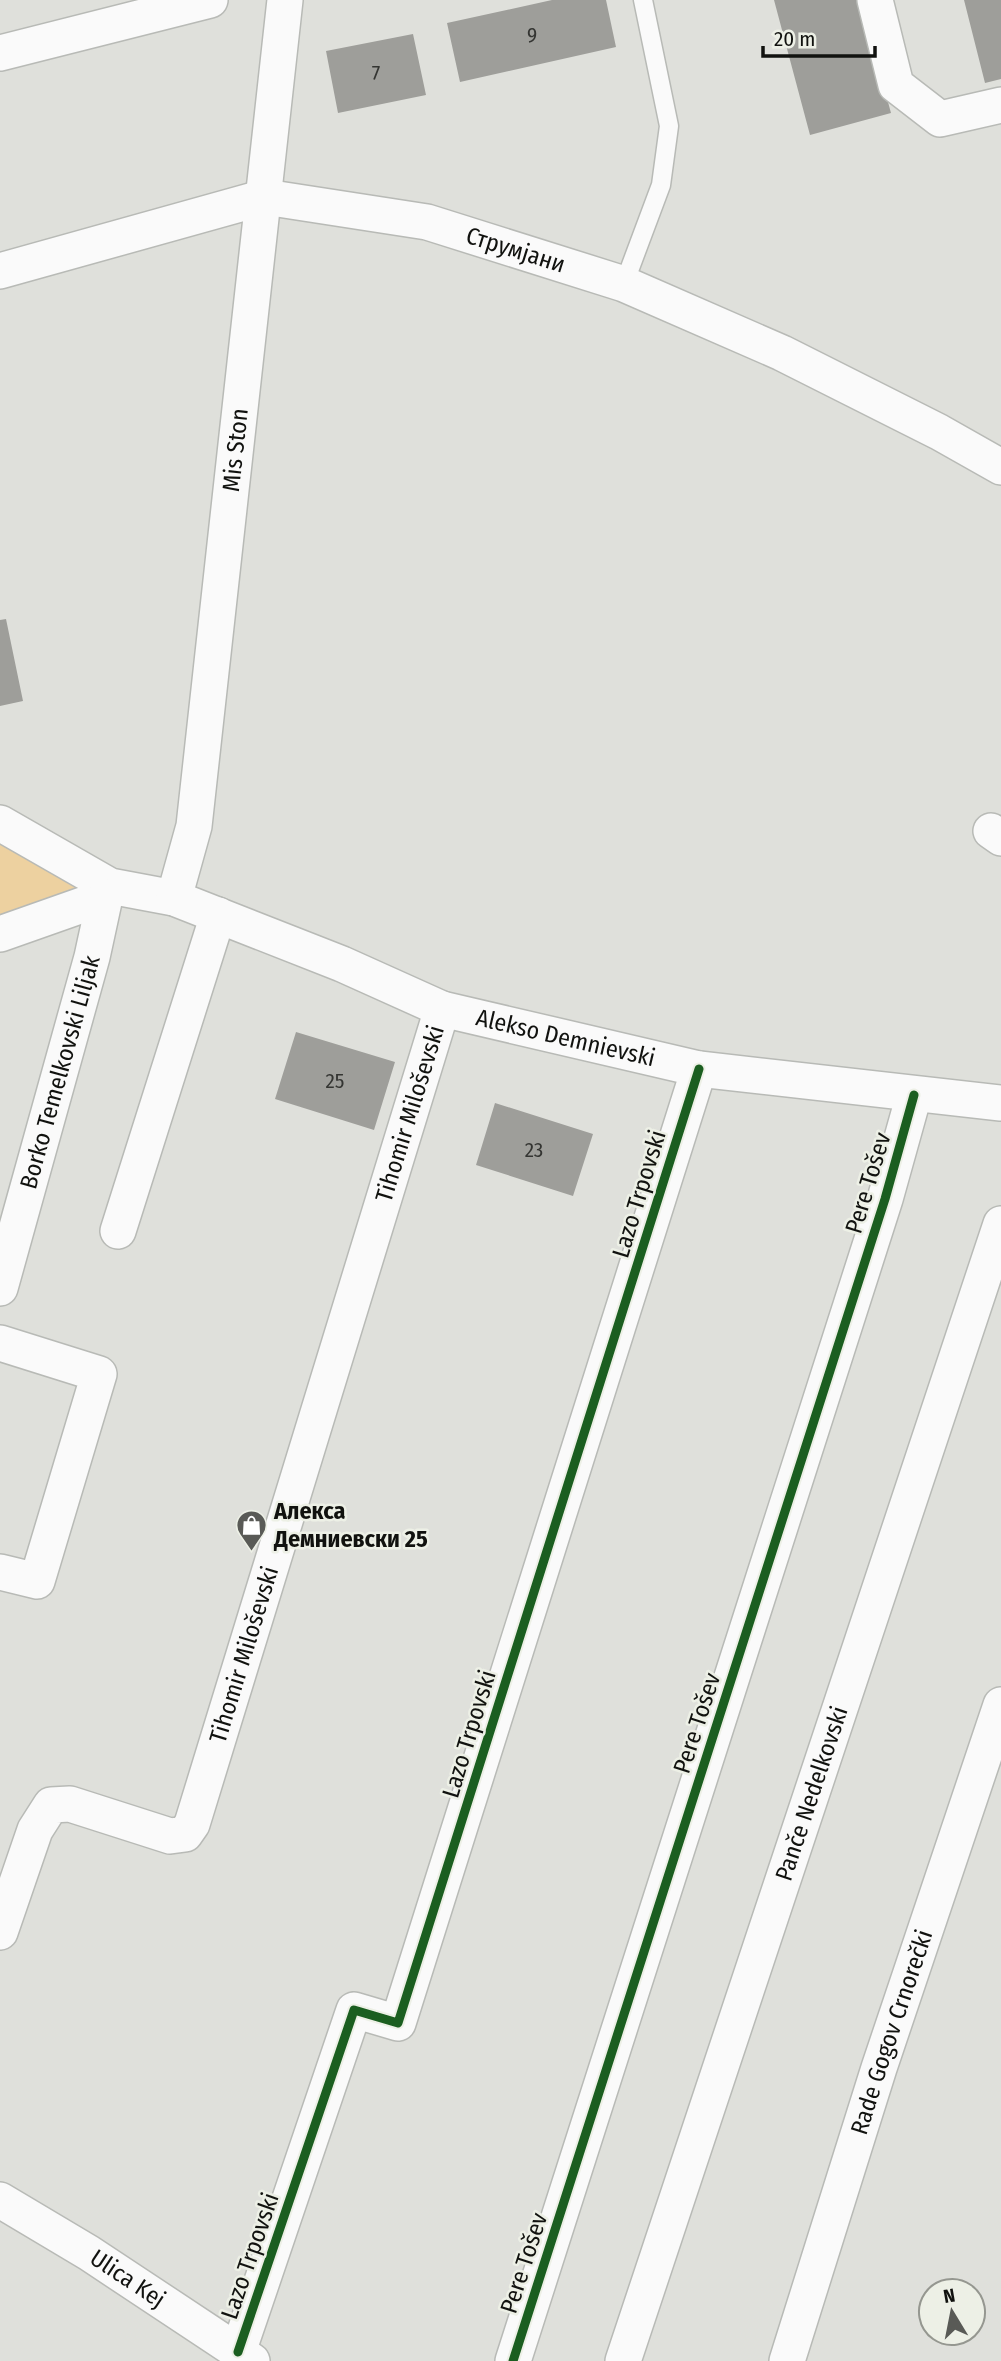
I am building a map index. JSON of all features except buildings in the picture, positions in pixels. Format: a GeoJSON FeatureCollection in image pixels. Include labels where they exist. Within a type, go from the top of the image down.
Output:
{"type":"FeatureCollection","features":[{"type":"Feature","properties":{"kind":"street"},"geometry":{"type":"LineString","coordinates":[[0,53],[209,0]]}},
{"type":"Feature","properties":{"kind":"street","name":"Mis Ston"},"geometry":{"type":"LineString","coordinates":[[174,898],[194,827],[285,0]]}},
{"type":"Feature","properties":{"kind":"street"},"geometry":{"type":"LineString","coordinates":[[874,0],[896,85],[940,119],[1001,105]]}},
{"type":"Feature","properties":{"kind":"street","name":"Струмјани"},"geometry":{"type":"LineString","coordinates":[[0,271],[265,197],[427,222],[624,284],[782,353],[939,432],[1001,467]]}},
{"type":"Feature","properties":{"kind":"street","name":"Alekso Demnievski"},"geometry":{"type":"LineString","coordinates":[[0,823],[108,892],[174,898],[442,1009],[699,1069],[914,1096],[1001,1103]]}},
{"type":"Feature","properties":{"kind":"street"},"geometry":{"type":"LineString","coordinates":[[0,934],[108,892]]}},
{"type":"Feature","properties":{"kind":"street","name":"Borko Temelkovski Liljak"},"geometry":{"type":"LineString","coordinates":[[0,1288],[108,892]]}},
{"type":"Feature","properties":{"kind":"street"},"geometry":{"type":"LineString","coordinates":[[118,1231],[218,915]]}},
{"type":"Feature","properties":{"kind":"street","name":"Tihomir Miloševski"},"geometry":{"type":"LineString","coordinates":[[0,1933],[35,1830],[51,1805],[70,1804],[170,1836],[185,1834],[192,1824],[442,1009]]}},
{"type":"Feature","properties":{"kind":"street","name":"Lazo Trpovski"},"geometry":{"type":"LineString","coordinates":[[245,2356],[354,2010],[398,2023],[699,1069]]}},
{"type":"Feature","properties":{"kind":"street","name":"Pere Tošev"},"geometry":{"type":"LineString","coordinates":[[513,2361],[885,1199],[914,1096]]}},
{"type":"Feature","properties":{"kind":"street","name":"Panče Nedelkovski"},"geometry":{"type":"LineString","coordinates":[[623,2361],[1001,1224]]}},
{"type":"Feature","properties":{"kind":"street"},"geometry":{"type":"LineString","coordinates":[[0,1343],[99,1374],[37,1581],[0,1572]]}},
{"type":"Feature","properties":{"kind":"street","name":"Rade Gogov Crnorečki"},"geometry":{"type":"LineString","coordinates":[[787,2361],[879,2068],[1001,1705]]}},
{"type":"Feature","properties":{"kind":"street","name":"Ulica Kej"},"geometry":{"type":"LineString","coordinates":[[0,2200],[89,2253],[245,2356]]}},
{"type":"Feature","properties":{"kind":"lane"},"geometry":{"type":"LineString","coordinates":[[624,284],[661,185],[669,126],[643,0]]}},
{"type":"Feature","properties":{"kind":"shaded area"},"geometry":{"type":"Polygon","coordinates":[[[0,823],[110,886],[0,934],[0,823]]]}},
{"type":"Feature","properties":{"kind":"cycle path"},"geometry":{"type":"LineString","coordinates":[[238,2352],[354,2010],[398,2023],[699,1069]]}},
{"type":"Feature","properties":{"kind":"cycle path"},"geometry":{"type":"LineString","coordinates":[[513,2361],[885,1199],[914,1095]]}},
{"type":"Feature","properties":{"kind":"place","name":"Алекса Демниевски 25"},"geometry":{"type":"Point","coordinates":[251,1552]}}]}
